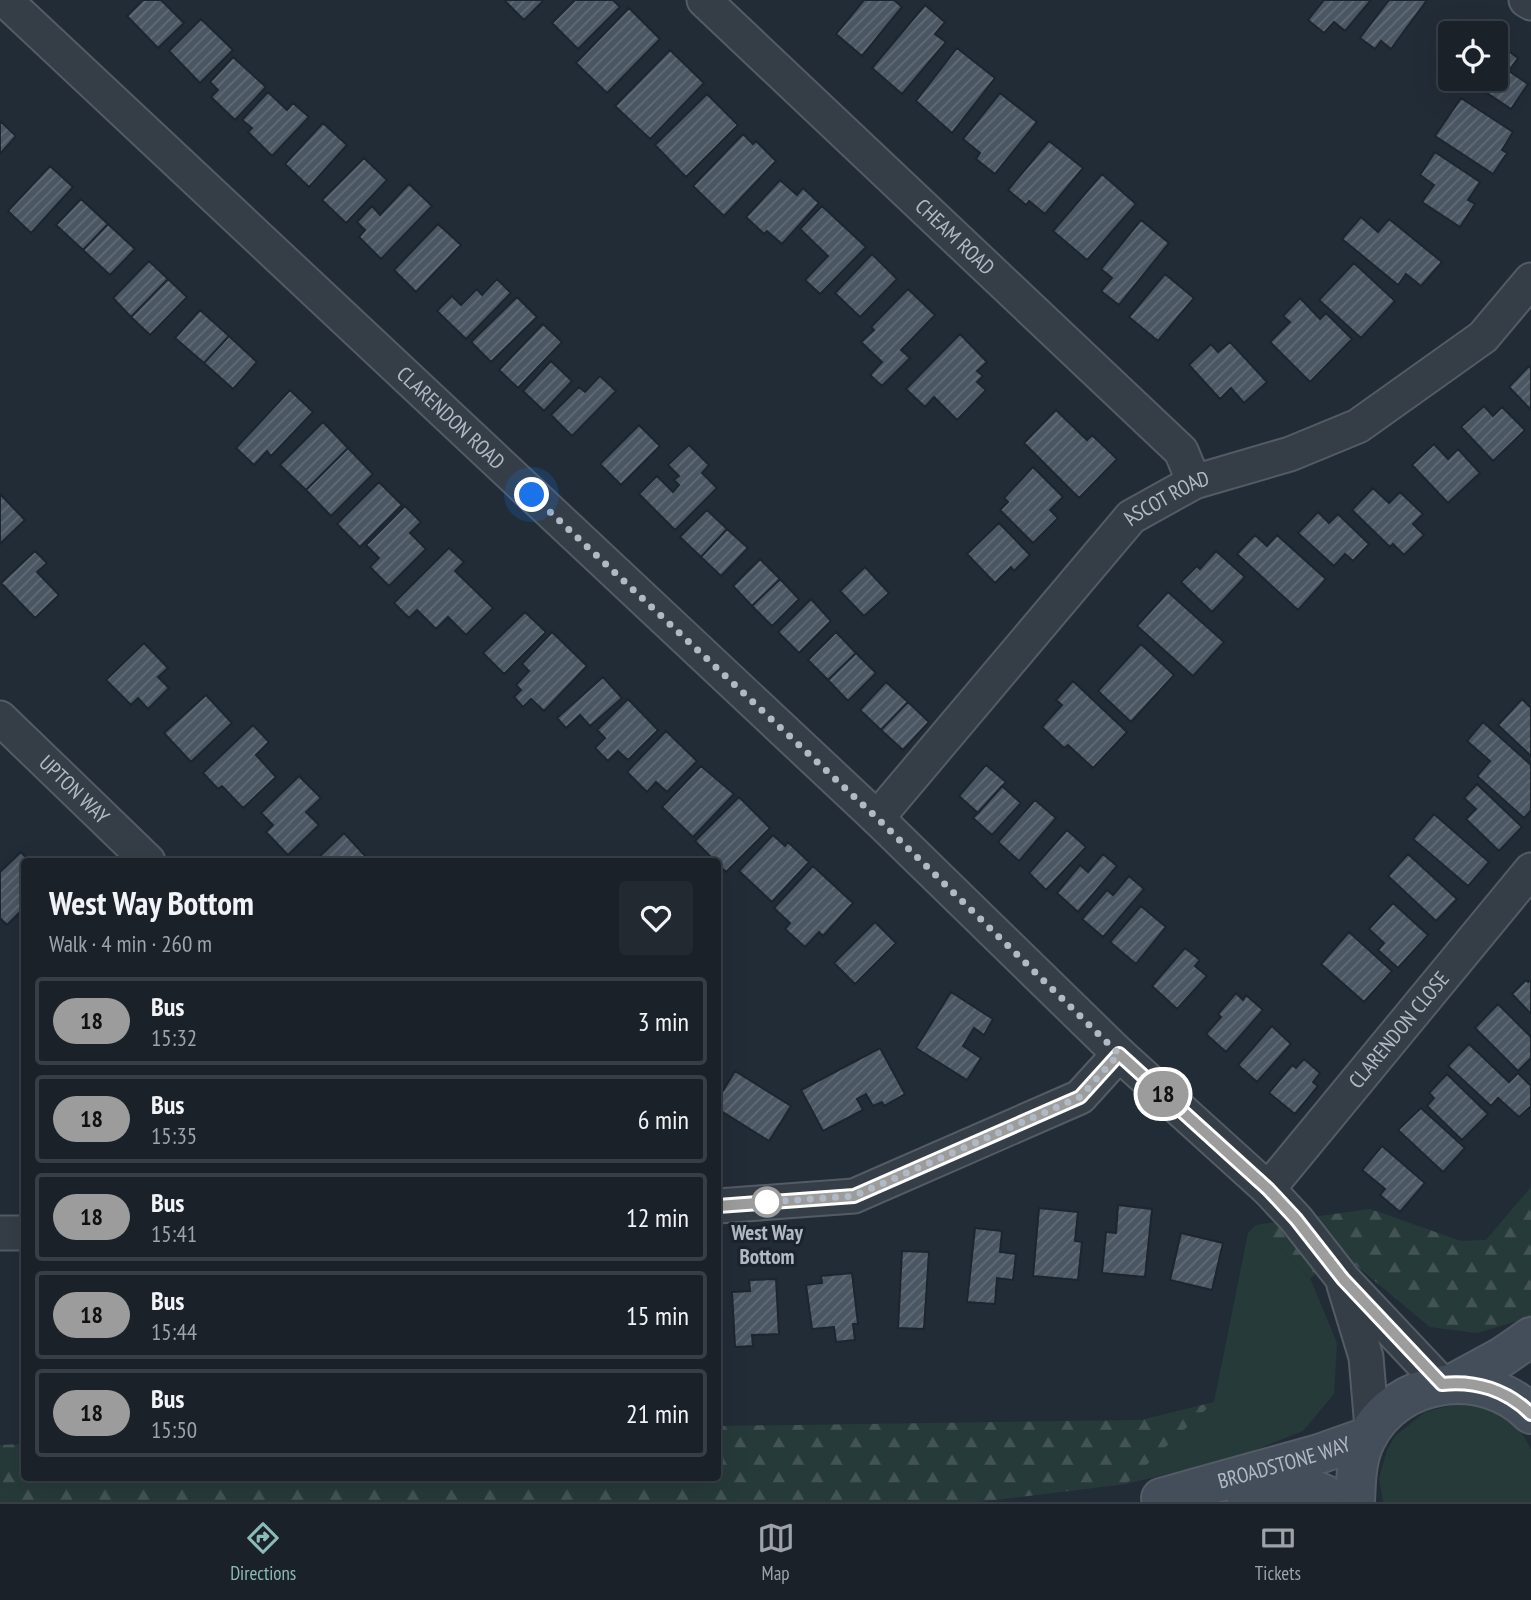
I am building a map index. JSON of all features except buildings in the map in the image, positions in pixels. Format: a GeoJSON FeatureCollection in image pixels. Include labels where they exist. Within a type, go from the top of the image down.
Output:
{"type":"FeatureCollection","features":[{"type":"Feature","properties":{"kind":"street","name":"CLARENDON ROAD"},"geometry":{"type":"LineString","coordinates":[[5,0],[877,818],[1119,1054],[1268,1189],[1296,1219],[1343,1279],[1448,1384]]}},
{"type":"Feature","properties":{"kind":"street","name":"CHEAM ROAD"},"geometry":{"type":"LineString","coordinates":[[704,0],[1181,451],[1194,482]]}},
{"type":"Feature","properties":{"kind":"street"},"geometry":{"type":"LineString","coordinates":[[1526,0],[1531,4]]}},
{"type":"Feature","properties":{"kind":"street","name":"ASCOT ROAD"},"geometry":{"type":"LineString","coordinates":[[877,818],[1131,517],[1194,482],[1290,454],[1358,426],[1483,337],[1531,280]]}},
{"type":"Feature","properties":{"kind":"street","name":"UPTON WAY"},"geometry":{"type":"LineString","coordinates":[[0,718],[145,858]]}},
{"type":"Feature","properties":{"kind":"street","name":"CLARENDON CLOSE"},"geometry":{"type":"LineString","coordinates":[[1268,1189],[1531,870]]}},
{"type":"Feature","properties":{"kind":"street"},"geometry":{"type":"LineString","coordinates":[[721,1206],[854,1196],[1080,1097],[1119,1054]]}},
{"type":"Feature","properties":{"kind":"street"},"geometry":{"type":"LineString","coordinates":[[0,1233],[21,1233]]}},
{"type":"Feature","properties":{"kind":"street","name":"CLARENDON ROAD"},"geometry":{"type":"LineString","coordinates":[[1343,1279],[1366,1357],[1370,1433]]}},
{"type":"Feature","properties":{"kind":"street"},"geometry":{"type":"LineString","coordinates":[[1448,1384],[1502,1357],[1531,1337]]}},
{"type":"Feature","properties":{"kind":"street"},"geometry":{"type":"LineString","coordinates":[[1356,1502],[1356,1468],[1370,1433],[1382,1416],[1413,1393],[1448,1384],[1468,1383],[1499,1391],[1519,1402],[1531,1414]]}},
{"type":"Feature","properties":{"kind":"street","name":"BROADSTONE WAY"},"geometry":{"type":"LineString","coordinates":[[1148,1500],[1319,1454],[1370,1433]]}},
{"type":"Feature","properties":{"kind":"street","name":"BROADSTONE WAY"},"geometry":{"type":"LineString","coordinates":[[1148,1500],[1274,1487],[1317,1492],[1336,1502]]}},
{"type":"Feature","properties":{"kind":"green space"},"geometry":{"type":"Polygon","coordinates":[[[1531,1187],[1531,1317],[1477,1333],[1430,1327],[1346,1257],[1310,1278],[1256,1225],[1370,1209],[1461,1241],[1486,1240],[1531,1187]]]}},
{"type":"Feature","properties":{"kind":"green space"},"geometry":{"type":"Polygon","coordinates":[[[1256,1225],[1310,1278],[1337,1343],[1334,1394],[1303,1431],[1235,1458],[1126,1484],[1214,1402],[1248,1233],[1256,1225]]]}},
{"type":"Feature","properties":{"kind":"green space"},"geometry":{"type":"Polygon","coordinates":[[[1214,1402],[1126,1484],[979,1502],[0,1502],[0,1445],[21,1444],[21,1481],[721,1481],[721,1426],[1141,1420],[1214,1402]]]}},
{"type":"Feature","properties":{"kind":"green space"},"geometry":{"type":"Polygon","coordinates":[[[1456,1404],[1485,1408],[1510,1421],[1523,1435],[1531,1449],[1531,1502],[1383,1502],[1379,1478],[1387,1450],[1395,1436],[1425,1412],[1456,1404]]]}},
{"type":"Feature","properties":{"kind":"bus line","name":"18"},"geometry":{"type":"LineString","coordinates":[[721,1206],[854,1196],[1080,1097],[1119,1054],[1268,1189],[1296,1219],[1343,1279],[1442,1384],[1468,1383],[1499,1391],[1519,1402],[1531,1414]]}},
{"type":"Feature","properties":{"kind":"place","name":"West Way Bottom"},"geometry":{"type":"Point","coordinates":[767,1202]}},
{"type":"Feature","properties":{"kind":"route"},"geometry":{"type":"LineString","coordinates":[[532,495],[877,818],[1119,1054],[1080,1097],[854,1196],[767,1202]]}}]}
